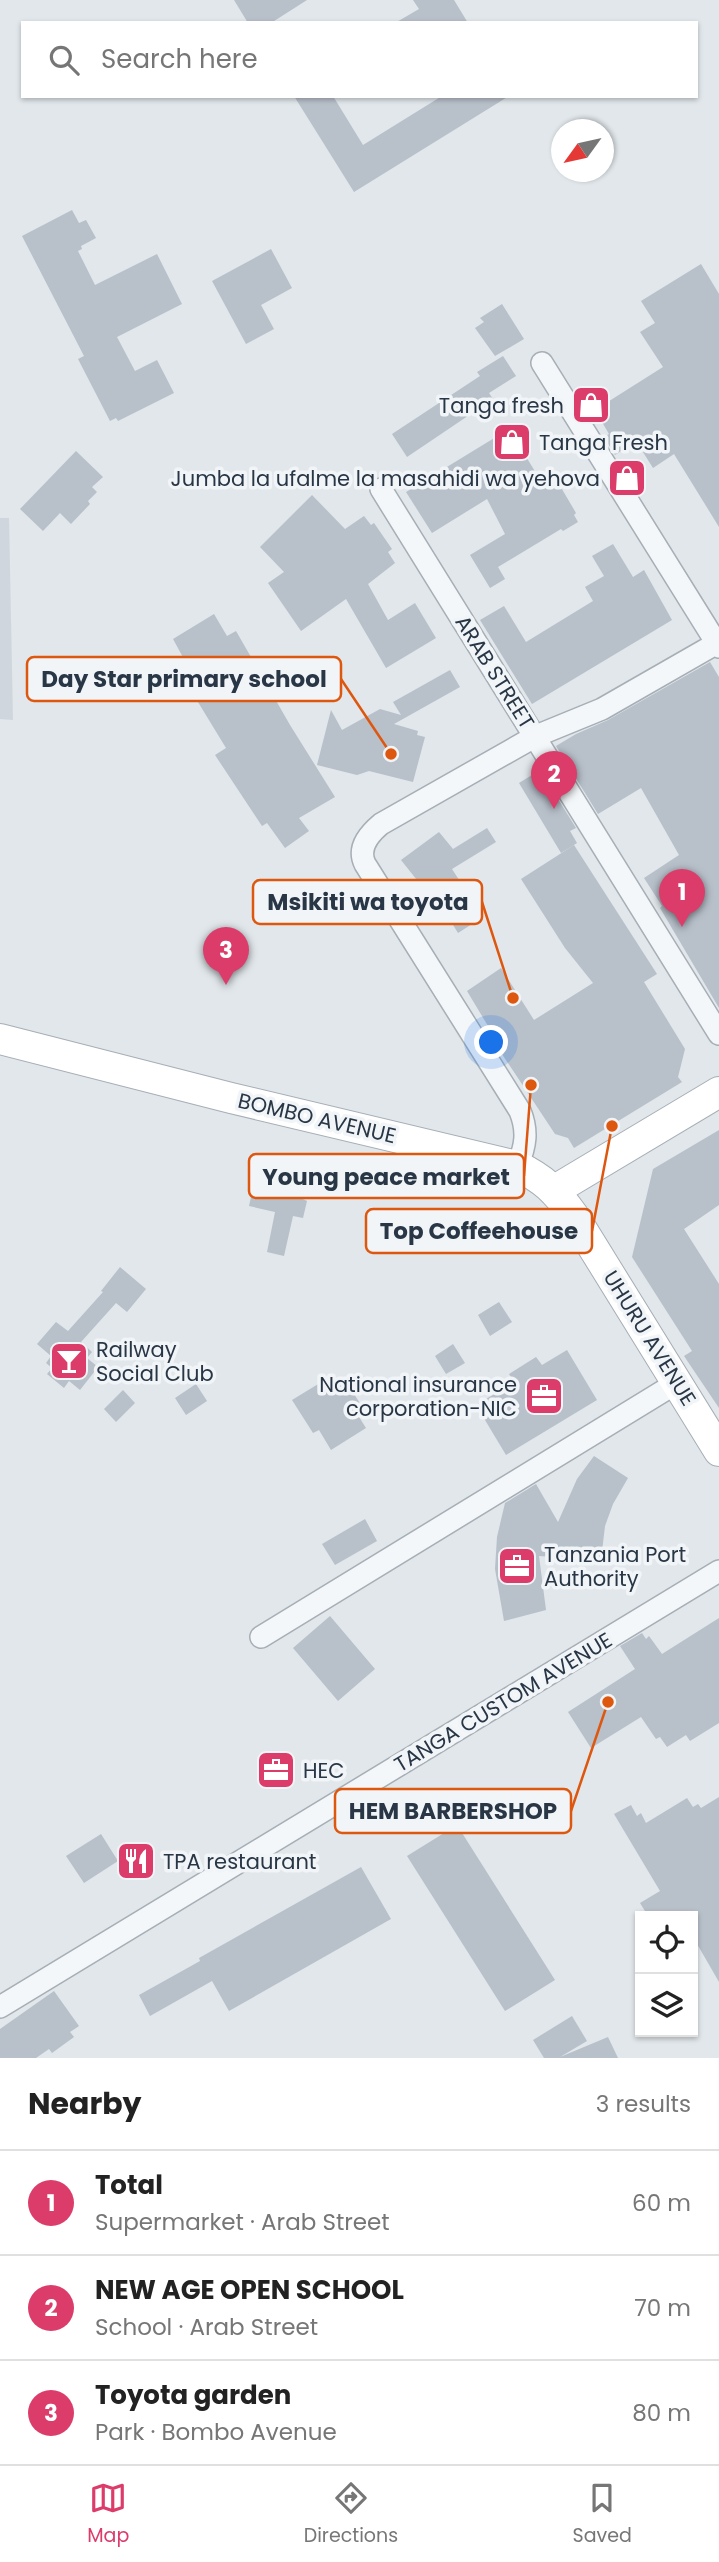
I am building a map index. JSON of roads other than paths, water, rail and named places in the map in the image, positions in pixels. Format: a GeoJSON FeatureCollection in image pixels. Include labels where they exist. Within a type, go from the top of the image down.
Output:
{"type":"FeatureCollection","features":[{"type":"Feature","properties":{"kind":"street"},"geometry":{"type":"LineString","coordinates":[[517,1166],[526,1147],[525,1123],[520,1111],[365,864],[362,852],[366,839],[381,824],[536,736],[602,709],[718,644],[542,363]]}},
{"type":"Feature","properties":{"kind":"street","name":"ARAB STREET"},"geometry":{"type":"LineString","coordinates":[[381,489],[719,1034]]}},
{"type":"Feature","properties":{"kind":"street","name":"BOMBO AVENUE"},"geometry":{"type":"LineString","coordinates":[[0,1039],[517,1166],[555,1190]]}},
{"type":"Feature","properties":{"kind":"street"},"geometry":{"type":"LineString","coordinates":[[555,1190],[719,1092]]}},
{"type":"Feature","properties":{"kind":"street","name":"UHURU AVENUE"},"geometry":{"type":"LineString","coordinates":[[555,1190],[719,1451]]}},
{"type":"Feature","properties":{"kind":"street"},"geometry":{"type":"LineString","coordinates":[[261,1637],[678,1382]]}},
{"type":"Feature","properties":{"kind":"street","name":"TANGA CUSTOM AVENUE"},"geometry":{"type":"LineString","coordinates":[[0,2007],[719,1571]]}},
{"type":"Feature","properties":{"kind":"place","name":"Tanga fresh"},"geometry":{"type":"Point","coordinates":[591,405]}},
{"type":"Feature","properties":{"kind":"place","name":"Tanga Fresh"},"geometry":{"type":"Point","coordinates":[512,442]}},
{"type":"Feature","properties":{"kind":"place","name":"Jumba la ufalme la masahidi wa yehova"},"geometry":{"type":"Point","coordinates":[627,478]}},
{"type":"Feature","properties":{"kind":"place","name":"Day Star primary school"},"geometry":{"type":"Point","coordinates":[391,754]}},
{"type":"Feature","properties":{"kind":"place","name":"NEW AGE OPEN SCHOOL"},"geometry":{"type":"Point","coordinates":[554,809]}},
{"type":"Feature","properties":{"kind":"place","name":"Total"},"geometry":{"type":"Point","coordinates":[682,927]}},
{"type":"Feature","properties":{"kind":"place","name":"Toyota garden"},"geometry":{"type":"Point","coordinates":[226,985]}},
{"type":"Feature","properties":{"kind":"place","name":"Msikiti wa toyota"},"geometry":{"type":"Point","coordinates":[513,998]}},
{"type":"Feature","properties":{"kind":"place","name":"Young peace market"},"geometry":{"type":"Point","coordinates":[531,1085]}},
{"type":"Feature","properties":{"kind":"place","name":"Top Coffeehouse"},"geometry":{"type":"Point","coordinates":[612,1126]}},
{"type":"Feature","properties":{"kind":"place","name":"Railway Social Club"},"geometry":{"type":"Point","coordinates":[69,1361]}},
{"type":"Feature","properties":{"kind":"place","name":"National insurance corporation-NIC"},"geometry":{"type":"Point","coordinates":[544,1396]}},
{"type":"Feature","properties":{"kind":"place","name":"Tanzania Port Authority"},"geometry":{"type":"Point","coordinates":[517,1566]}},
{"type":"Feature","properties":{"kind":"place","name":"HEM BARBERSHOP"},"geometry":{"type":"Point","coordinates":[608,1702]}},
{"type":"Feature","properties":{"kind":"place","name":"HEC"},"geometry":{"type":"Point","coordinates":[276,1770]}},
{"type":"Feature","properties":{"kind":"place","name":"TPA restaurant"},"geometry":{"type":"Point","coordinates":[136,1861]}}]}
